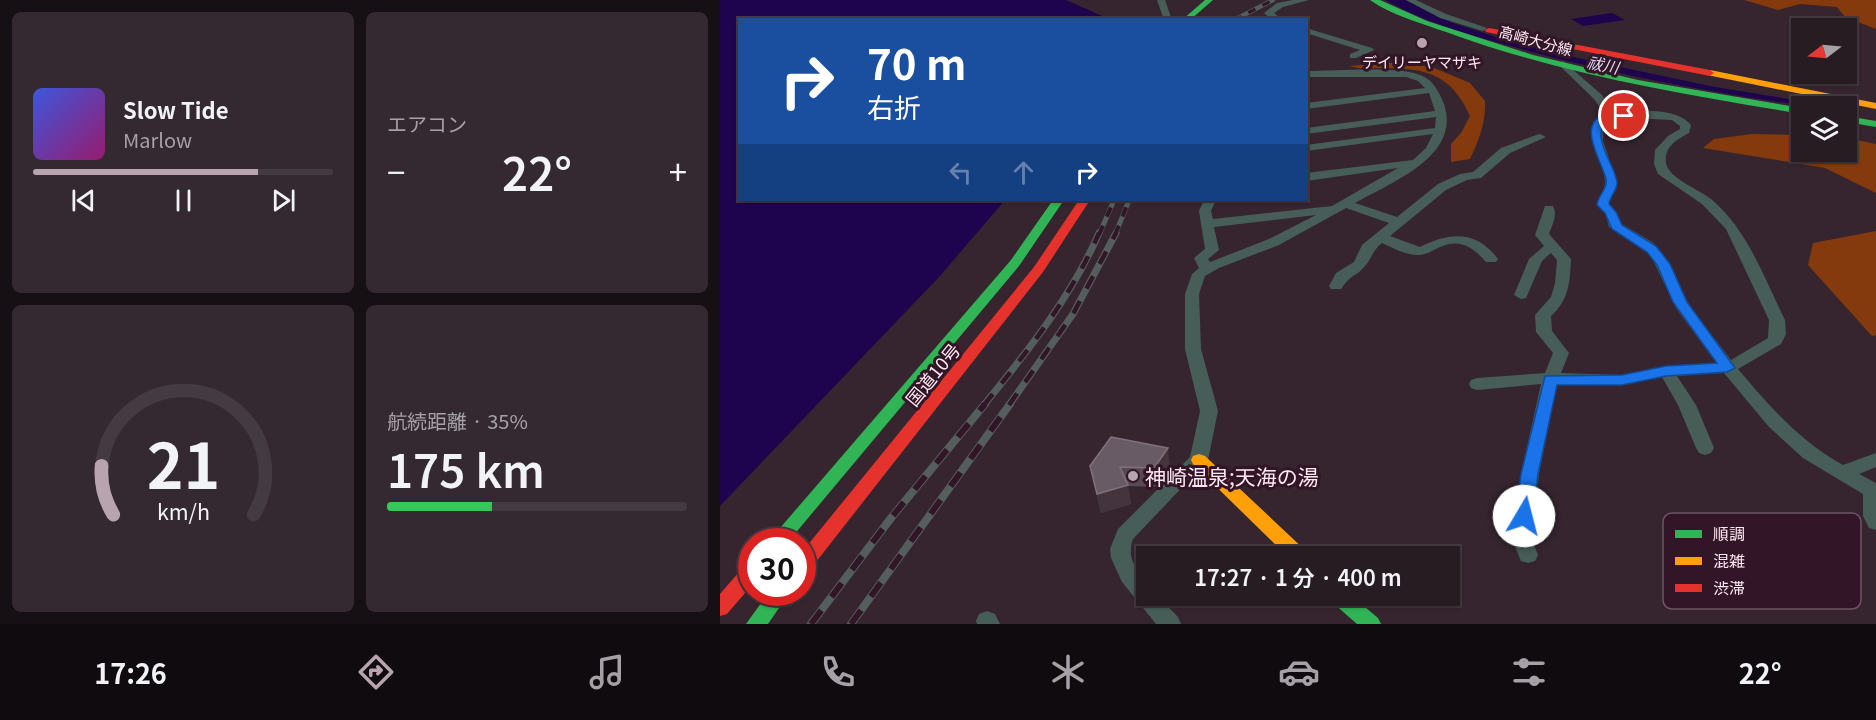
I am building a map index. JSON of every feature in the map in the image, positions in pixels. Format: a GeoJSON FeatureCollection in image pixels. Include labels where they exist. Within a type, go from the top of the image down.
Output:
{"type":"FeatureCollection","features":[{"type":"Feature","properties":{"kind":"main road","name":"高崎大分線"},"geometry":{"type":"LineString","coordinates":[[1374,0],[1452,32],[1563,64],[1678,90],[1791,109]]}},
{"type":"Feature","properties":{"kind":"main road"},"geometry":{"type":"LineString","coordinates":[[1188,18],[1214,3]]}},
{"type":"Feature","properties":{"kind":"main road"},"geometry":{"type":"LineString","coordinates":[[1204,18],[1214,3]]}},
{"type":"Feature","properties":{"kind":"main road"},"geometry":{"type":"LineString","coordinates":[[1480,28],[1531,40],[1876,106]]}},
{"type":"Feature","properties":{"kind":"main road"},"geometry":{"type":"LineString","coordinates":[[1857,121],[1876,124]]}},
{"type":"Feature","properties":{"kind":"main road","name":"国道10号"},"geometry":{"type":"LineString","coordinates":[[789,528],[1015,263],[1057,201]]}},
{"type":"Feature","properties":{"kind":"main road","name":"国道10号"},"geometry":{"type":"LineString","coordinates":[[816,549],[1040,269],[1083,201]]}},
{"type":"Feature","properties":{"kind":"main road"},"geometry":{"type":"LineString","coordinates":[[1199,460],[1289,546]]}},
{"type":"Feature","properties":{"kind":"main road"},"geometry":{"type":"LineString","coordinates":[[720,608],[738,587]]}},
{"type":"Feature","properties":{"kind":"main road"},"geometry":{"type":"LineString","coordinates":[[756,624],[770,606]]}},
{"type":"Feature","properties":{"kind":"main road"},"geometry":{"type":"LineString","coordinates":[[1350,606],[1371,624]]}},
{"type":"Feature","properties":{"kind":"street"},"geometry":{"type":"LineString","coordinates":[[1161,0],[1167,18]]}},
{"type":"Feature","properties":{"kind":"street"},"geometry":{"type":"LineString","coordinates":[[1276,18],[1268,13],[1280,6],[1305,0]]}},
{"type":"Feature","properties":{"kind":"street"},"geometry":{"type":"LineString","coordinates":[[1410,0],[1426,10],[1480,28]]}},
{"type":"Feature","properties":{"kind":"street"},"geometry":{"type":"LineString","coordinates":[[1410,16],[1426,10]]}},
{"type":"Feature","properties":{"kind":"street"},"geometry":{"type":"LineString","coordinates":[[1452,32],[1480,28]]}},
{"type":"Feature","properties":{"kind":"street"},"geometry":{"type":"LineString","coordinates":[[1308,31],[1369,50],[1353,57]]}},
{"type":"Feature","properties":{"kind":"street"},"geometry":{"type":"LineString","coordinates":[[1563,64],[1598,97],[1610,114]]}},
{"type":"Feature","properties":{"kind":"street"},"geometry":{"type":"LineString","coordinates":[[1170,624],[1137,586],[1121,558],[1121,546],[1125,535],[1199,460],[1209,411],[1193,349],[1192,294],[1194,283],[1206,269],[1274,242],[1343,206],[1416,163],[1428,154],[1441,130],[1442,113],[1424,78],[1413,75],[1308,74]]}},
{"type":"Feature","properties":{"kind":"street"},"geometry":{"type":"LineString","coordinates":[[1308,106],[1432,90]]}},
{"type":"Feature","properties":{"kind":"street"},"geometry":{"type":"LineString","coordinates":[[1308,131],[1442,113]]}},
{"type":"Feature","properties":{"kind":"street"},"geometry":{"type":"LineString","coordinates":[[1477,384],[1528,378],[1622,380],[1666,371],[1727,368],[1775,341],[1779,327],[1728,222],[1706,201],[1667,178],[1662,171],[1661,150],[1672,138],[1685,130],[1686,125],[1673,117],[1610,114],[1599,121],[1597,128],[1599,151],[1612,187],[1603,205],[1610,212],[1617,227],[1644,242],[1658,257],[1668,272],[1680,302],[1727,368],[1787,434],[1811,454],[1874,491],[1873,516],[1876,522]]}},
{"type":"Feature","properties":{"kind":"street"},"geometry":{"type":"LineString","coordinates":[[1308,148],[1441,130]]}},
{"type":"Feature","properties":{"kind":"street"},"geometry":{"type":"LineString","coordinates":[[1335,286],[1341,276],[1360,264],[1367,248],[1442,187],[1464,177],[1477,175],[1508,147],[1540,136]]}},
{"type":"Feature","properties":{"kind":"street"},"geometry":{"type":"LineString","coordinates":[[1308,177],[1416,163]]}},
{"type":"Feature","properties":{"kind":"street"},"geometry":{"type":"LineString","coordinates":[[1206,269],[1201,258],[1212,250],[1205,211],[1210,201]]}},
{"type":"Feature","properties":{"kind":"street"},"geometry":{"type":"LineString","coordinates":[[1206,224],[1343,206],[1398,222]]}},
{"type":"Feature","properties":{"kind":"street"},"geometry":{"type":"LineString","coordinates":[[1528,555],[1521,537],[1530,474],[1550,380],[1561,353],[1544,332],[1543,315],[1557,304],[1563,284],[1564,259],[1542,235],[1550,209]]}},
{"type":"Feature","properties":{"kind":"street"},"geometry":{"type":"LineString","coordinates":[[1380,237],[1409,249],[1422,251],[1455,238],[1468,240],[1483,249],[1491,259]]}},
{"type":"Feature","properties":{"kind":"street"},"geometry":{"type":"LineString","coordinates":[[1521,295],[1536,260],[1552,246]]}},
{"type":"Feature","properties":{"kind":"street"},"geometry":{"type":"LineString","coordinates":[[1666,371],[1687,405],[1705,448]]}},
{"type":"Feature","properties":{"kind":"street"},"geometry":{"type":"LineString","coordinates":[[1843,474],[1859,465],[1876,460]]}},
{"type":"Feature","properties":{"kind":"shaded area"},"geometry":{"type":"Polygon","coordinates":[[[1744,0],[1876,0],[1876,29],[1857,22],[1857,18],[1845,17],[1837,7],[1800,4],[1778,10],[1744,0]]]}},
{"type":"Feature","properties":{"kind":"shaded area"},"geometry":{"type":"Polygon","coordinates":[[[1403,62],[1434,68],[1470,83],[1485,101],[1481,131],[1470,159],[1451,162],[1451,144],[1461,133],[1470,116],[1450,86],[1438,77],[1410,69],[1349,66],[1403,62]]]}},
{"type":"Feature","properties":{"kind":"shaded area"},"geometry":{"type":"Polygon","coordinates":[[[1752,134],[1791,135],[1791,162],[1857,162],[1857,140],[1876,144],[1876,193],[1825,168],[1703,148],[1714,139],[1752,134]]]}},
{"type":"Feature","properties":{"kind":"shaded area"},"geometry":{"type":"Polygon","coordinates":[[[1876,231],[1876,335],[1872,336],[1808,265],[1813,243],[1876,231]]]}},
{"type":"Feature","properties":{"kind":"water"},"geometry":{"type":"Polygon","coordinates":[[[720,0],[1066,0],[1107,18],[738,18],[738,201],[1004,201],[940,276],[720,506],[720,0]]]}},
{"type":"Feature","properties":{"kind":"water","name":"祓川"},"geometry":{"type":"Polygon","coordinates":[[[1385,0],[1405,0],[1453,23],[1512,42],[1715,87],[1791,99],[1791,103],[1659,81],[1588,66],[1500,43],[1418,16],[1385,0]]]}},
{"type":"Feature","properties":{"kind":"water"},"geometry":{"type":"Polygon","coordinates":[[[1612,13],[1625,20],[1583,26],[1571,19],[1612,13]]]}},
{"type":"Feature","properties":{"kind":"building"},"geometry":{"type":"Polygon","coordinates":[[[1111,437],[1168,448],[1154,468],[1120,467],[1128,485],[1097,494],[1090,466],[1111,437]]]}},
{"type":"Feature","properties":{"kind":"railway"},"geometry":{"type":"LineString","coordinates":[[1238,18],[1273,0]]}},
{"type":"Feature","properties":{"kind":"railway"},"geometry":{"type":"LineString","coordinates":[[1099,235],[1114,201]]}},
{"type":"Feature","properties":{"kind":"railway"},"geometry":{"type":"LineString","coordinates":[[1115,235],[1129,201]]}},
{"type":"Feature","properties":{"kind":"railway"},"geometry":{"type":"LineString","coordinates":[[984,405],[1032,344],[1062,301],[1099,233]]}},
{"type":"Feature","properties":{"kind":"railway"},"geometry":{"type":"LineString","coordinates":[[1009,405],[1073,314],[1115,235]]}},
{"type":"Feature","properties":{"kind":"railway"},"geometry":{"type":"LineString","coordinates":[[811,624],[891,518],[985,404]]}},
{"type":"Feature","properties":{"kind":"railway"},"geometry":{"type":"LineString","coordinates":[[851,624],[1010,404]]}},
{"type":"Feature","properties":{"kind":"traffic: fast"},"geometry":{"type":"LineString","coordinates":[[1187,18],[1209,0]]}},
{"type":"Feature","properties":{"kind":"traffic: fast"},"geometry":{"type":"LineString","coordinates":[[1374,0],[1425,22],[1530,57],[1693,93],[1791,109]]}},
{"type":"Feature","properties":{"kind":"traffic: fast"},"geometry":{"type":"LineString","coordinates":[[1857,121],[1876,124]]}},
{"type":"Feature","properties":{"kind":"traffic: fast"},"geometry":{"type":"LineString","coordinates":[[789,528],[1015,263],[1057,201]]}},
{"type":"Feature","properties":{"kind":"traffic: fast"},"geometry":{"type":"LineString","coordinates":[[756,624],[770,606]]}},
{"type":"Feature","properties":{"kind":"traffic: fast"},"geometry":{"type":"LineString","coordinates":[[1350,606],[1371,624]]}},
{"type":"Feature","properties":{"kind":"traffic: slow"},"geometry":{"type":"LineString","coordinates":[[1710,73],[1876,106]]}},
{"type":"Feature","properties":{"kind":"traffic: slow"},"geometry":{"type":"LineString","coordinates":[[1199,460],[1289,546]]}},
{"type":"Feature","properties":{"kind":"traffic: jam"},"geometry":{"type":"LineString","coordinates":[[1489,30],[1710,73]]}},
{"type":"Feature","properties":{"kind":"traffic: jam"},"geometry":{"type":"LineString","coordinates":[[816,548],[1039,269],[1083,201]]}},
{"type":"Feature","properties":{"kind":"traffic: jam"},"geometry":{"type":"LineString","coordinates":[[720,608],[738,587]]}},
{"type":"Feature","properties":{"kind":"place","name":"デイリーヤマザキ"},"geometry":{"type":"Point","coordinates":[1422,43]}},
{"type":"Feature","properties":{"kind":"place","name":"神崎温泉;天海の湯"},"geometry":{"type":"Point","coordinates":[1133,476]}},
{"type":"Feature","properties":{"kind":"route"},"geometry":{"type":"LineString","coordinates":[[1524,516],[1530,474],[1550,380],[1622,380],[1674,370],[1727,368],[1680,302],[1664,264],[1652,249],[1617,227],[1612,214],[1603,205],[1612,187],[1609,172],[1600,156],[1597,128],[1599,121],[1610,114],[1624,116]]}}]}
